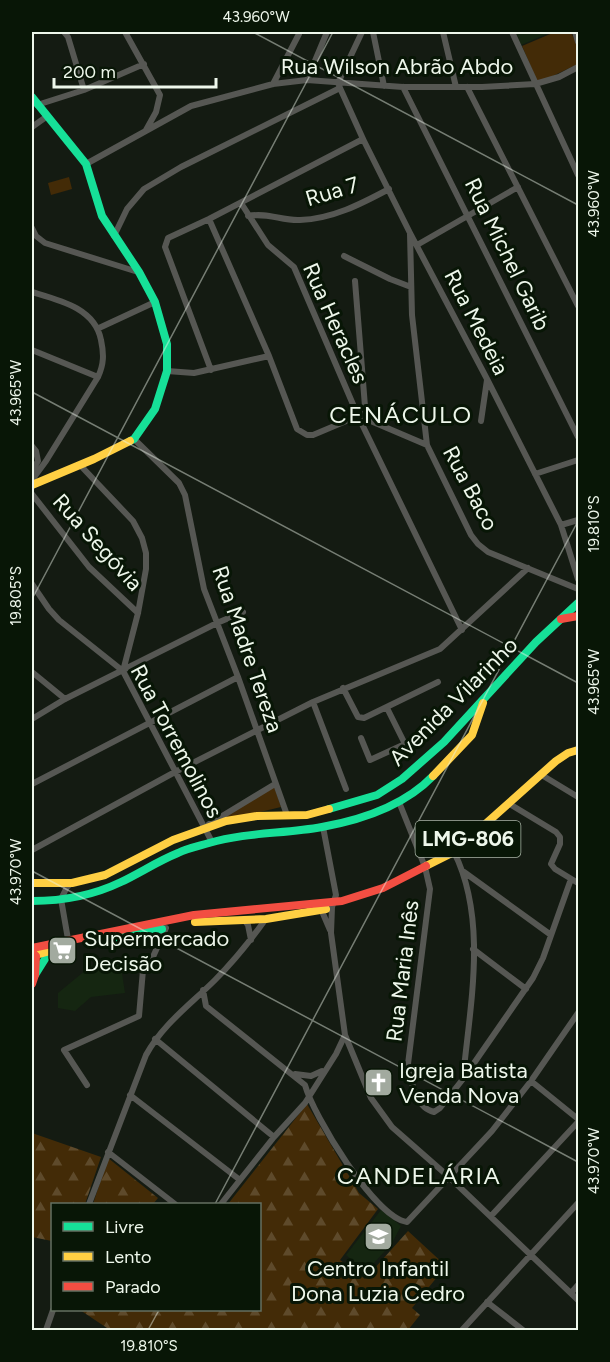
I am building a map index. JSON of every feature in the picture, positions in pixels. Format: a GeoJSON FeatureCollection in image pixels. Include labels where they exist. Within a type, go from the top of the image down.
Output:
{"type":"FeatureCollection","features":[{"type":"Feature","properties":{"kind":"main road"},"geometry":{"type":"LineString","coordinates":[[32,98],[86,164],[102,216],[139,272],[155,302],[167,344],[167,371],[155,409],[134,439],[32,485]]}},
{"type":"Feature","properties":{"kind":"main road","name":"Avenida Vilarinho"},"geometry":{"type":"LineString","coordinates":[[32,883],[72,883],[105,875],[174,840],[226,821],[257,816],[307,815],[376,795],[402,779],[444,742],[536,642],[579,603]]}},
{"type":"Feature","properties":{"kind":"main road"},"geometry":{"type":"LineString","coordinates":[[561,619],[579,616]]}},
{"type":"Feature","properties":{"kind":"main road","name":"Avenida Vilarinho"},"geometry":{"type":"LineString","coordinates":[[32,901],[54,901],[82,896],[120,883],[179,852],[212,842],[240,836],[323,827],[364,816],[399,802],[426,783],[472,735],[486,696]]}},
{"type":"Feature","properties":{"kind":"main road","name":"LMG-806"},"geometry":{"type":"LineString","coordinates":[[33,953],[50,951],[68,943],[197,921],[266,919],[336,903],[383,888],[454,852],[540,774],[568,753],[579,750]]}},
{"type":"Feature","properties":{"kind":"main road"},"geometry":{"type":"LineString","coordinates":[[264,834],[279,831],[288,815]]}},
{"type":"Feature","properties":{"kind":"main road"},"geometry":{"type":"LineString","coordinates":[[307,815],[323,827]]}},
{"type":"Feature","properties":{"kind":"main road","name":"LMG-806"},"geometry":{"type":"LineString","coordinates":[[33,953],[194,915],[292,905],[320,907]]}},
{"type":"Feature","properties":{"kind":"main road"},"geometry":{"type":"LineString","coordinates":[[33,979],[50,951]]}},
{"type":"Feature","properties":{"kind":"main road"},"geometry":{"type":"LineString","coordinates":[[33,953],[33,979]]}},
{"type":"Feature","properties":{"kind":"street"},"geometry":{"type":"LineString","coordinates":[[64,32],[68,37],[84,90]]}},
{"type":"Feature","properties":{"kind":"street"},"geometry":{"type":"LineString","coordinates":[[125,32],[160,95],[156,112],[146,131]]}},
{"type":"Feature","properties":{"kind":"street"},"geometry":{"type":"LineString","coordinates":[[307,80],[327,32]]}},
{"type":"Feature","properties":{"kind":"street"},"geometry":{"type":"LineString","coordinates":[[114,236],[127,209],[144,189],[181,167],[339,86],[362,32]]}},
{"type":"Feature","properties":{"kind":"street"},"geometry":{"type":"LineString","coordinates":[[373,32],[384,86]]}},
{"type":"Feature","properties":{"kind":"street"},"geometry":{"type":"LineString","coordinates":[[443,32],[456,87]]}},
{"type":"Feature","properties":{"kind":"street"},"geometry":{"type":"LineString","coordinates":[[512,32],[579,175]]}},
{"type":"Feature","properties":{"kind":"street"},"geometry":{"type":"LineString","coordinates":[[575,32],[579,42]]}},
{"type":"Feature","properties":{"kind":"street"},"geometry":{"type":"LineString","coordinates":[[273,84],[299,34]]}},
{"type":"Feature","properties":{"kind":"street"},"geometry":{"type":"LineString","coordinates":[[38,105],[84,90],[144,64]]}},
{"type":"Feature","properties":{"kind":"street","name":"Rua Wilson Abrão Abdo"},"geometry":{"type":"LineString","coordinates":[[86,164],[190,106],[273,84],[307,80],[339,86],[467,87],[535,84],[579,68]]}},
{"type":"Feature","properties":{"kind":"street","name":"Rua Medeia"},"geometry":{"type":"LineString","coordinates":[[339,86],[410,233],[561,525],[579,579]]}},
{"type":"Feature","properties":{"kind":"street","name":"Rua Michel Garib"},"geometry":{"type":"LineString","coordinates":[[404,87],[579,437]]}},
{"type":"Feature","properties":{"kind":"street"},"geometry":{"type":"LineString","coordinates":[[467,87],[579,306]]}},
{"type":"Feature","properties":{"kind":"street"},"geometry":{"type":"LineString","coordinates":[[32,127],[46,117]]}},
{"type":"Feature","properties":{"kind":"street"},"geometry":{"type":"LineString","coordinates":[[211,370],[165,247],[166,242],[173,236],[363,139]]}},
{"type":"Feature","properties":{"kind":"street"},"geometry":{"type":"LineString","coordinates":[[417,245],[518,187]]}},
{"type":"Feature","properties":{"kind":"street","name":"Rua 7"},"geometry":{"type":"LineString","coordinates":[[248,216],[259,213],[298,220],[323,217],[355,206],[389,189]]}},
{"type":"Feature","properties":{"kind":"street","name":"Rua Heracles"},"geometry":{"type":"LineString","coordinates":[[241,203],[268,245],[294,267],[358,416],[364,421],[462,630]]}},
{"type":"Feature","properties":{"kind":"street"},"geometry":{"type":"LineString","coordinates":[[209,219],[297,429],[302,433],[313,435],[358,416]]}},
{"type":"Feature","properties":{"kind":"street"},"geometry":{"type":"LineString","coordinates":[[32,228],[36,236],[45,243],[139,272]]}},
{"type":"Feature","properties":{"kind":"street","name":"Rua Baco"},"geometry":{"type":"LineString","coordinates":[[410,233],[412,315],[428,445],[471,535],[478,544],[488,552],[579,589]]}},
{"type":"Feature","properties":{"kind":"street"},"geometry":{"type":"LineString","coordinates":[[345,256],[411,287]]}},
{"type":"Feature","properties":{"kind":"street"},"geometry":{"type":"LineString","coordinates":[[355,280],[364,421],[428,445]]}},
{"type":"Feature","properties":{"kind":"street"},"geometry":{"type":"LineString","coordinates":[[32,292],[62,301],[82,311],[99,328],[103,350],[103,364],[98,377],[32,480]]}},
{"type":"Feature","properties":{"kind":"street"},"geometry":{"type":"LineString","coordinates":[[99,328],[155,302]]}},
{"type":"Feature","properties":{"kind":"street"},"geometry":{"type":"LineString","coordinates":[[32,350],[98,377]]}},
{"type":"Feature","properties":{"kind":"street"},"geometry":{"type":"LineString","coordinates":[[167,371],[194,373],[268,356]]}},
{"type":"Feature","properties":{"kind":"street"},"geometry":{"type":"LineString","coordinates":[[481,422],[487,379]]}},
{"type":"Feature","properties":{"kind":"street","name":"Rua Madre Tereza"},"geometry":{"type":"LineString","coordinates":[[134,439],[179,483],[186,495],[204,589],[288,815]]}},
{"type":"Feature","properties":{"kind":"street"},"geometry":{"type":"LineString","coordinates":[[32,446],[36,451],[38,461],[32,471]]}},
{"type":"Feature","properties":{"kind":"street"},"geometry":{"type":"LineString","coordinates":[[535,474],[579,460]]}},
{"type":"Feature","properties":{"kind":"street"},"geometry":{"type":"LineString","coordinates":[[38,461],[46,461]]}},
{"type":"Feature","properties":{"kind":"street"},"geometry":{"type":"LineString","coordinates":[[80,465],[133,521],[142,538],[146,553],[146,569],[138,614],[123,670]]}},
{"type":"Feature","properties":{"kind":"street","name":"Rua Segóvia"},"geometry":{"type":"LineString","coordinates":[[32,494],[89,567],[138,614]]}},
{"type":"Feature","properties":{"kind":"street"},"geometry":{"type":"LineString","coordinates":[[561,525],[579,520]]}},
{"type":"Feature","properties":{"kind":"street"},"geometry":{"type":"LineString","coordinates":[[32,850],[175,772],[313,702],[440,649],[528,568]]}},
{"type":"Feature","properties":{"kind":"street","name":"Rua Torremolinos"},"geometry":{"type":"LineString","coordinates":[[32,584],[59,620],[123,670],[148,723],[212,842]]}},
{"type":"Feature","properties":{"kind":"street"},"geometry":{"type":"LineString","coordinates":[[32,719],[65,699],[243,612]]}},
{"type":"Feature","properties":{"kind":"street"},"geometry":{"type":"LineString","coordinates":[[32,672],[65,699]]}},
{"type":"Feature","properties":{"kind":"street"},"geometry":{"type":"LineString","coordinates":[[32,784],[238,677]]}},
{"type":"Feature","properties":{"kind":"street"},"geometry":{"type":"LineString","coordinates":[[344,688],[358,717],[364,718],[438,682]]}},
{"type":"Feature","properties":{"kind":"street"},"geometry":{"type":"LineString","coordinates":[[313,702],[346,789]]}},
{"type":"Feature","properties":{"kind":"street"},"geometry":{"type":"LineString","coordinates":[[387,708],[405,744]]}},
{"type":"Feature","properties":{"kind":"street"},"geometry":{"type":"LineString","coordinates":[[361,738],[370,760],[423,735],[438,723]]}},
{"type":"Feature","properties":{"kind":"street"},"geometry":{"type":"LineString","coordinates":[[540,774],[579,797]]}},
{"type":"Feature","properties":{"kind":"street"},"geometry":{"type":"LineString","coordinates":[[204,828],[275,784]]}},
{"type":"Feature","properties":{"kind":"street","name":"Rua Maria Inês"},"geometry":{"type":"LineString","coordinates":[[399,802],[425,867],[430,889],[408,1064],[411,1079],[422,1106],[434,1112],[440,1108],[463,1079]]}},
{"type":"Feature","properties":{"kind":"street"},"geometry":{"type":"LineString","coordinates":[[508,803],[556,832],[560,837],[560,844],[551,864],[555,869],[579,883]]}},
{"type":"Feature","properties":{"kind":"street"},"geometry":{"type":"LineString","coordinates":[[323,827],[336,903],[331,933]]}},
{"type":"Feature","properties":{"kind":"street"},"geometry":{"type":"LineString","coordinates":[[454,852],[464,872],[468,892],[473,949],[463,1079]]}},
{"type":"Feature","properties":{"kind":"street"},"geometry":{"type":"LineString","coordinates":[[464,872],[551,935]]}},
{"type":"Feature","properties":{"kind":"street"},"geometry":{"type":"LineString","coordinates":[[463,1079],[526,988],[543,958],[571,879]]}},
{"type":"Feature","properties":{"kind":"street"},"geometry":{"type":"LineString","coordinates":[[68,943],[61,899],[72,883]]}},
{"type":"Feature","properties":{"kind":"street"},"geometry":{"type":"LineString","coordinates":[[89,1203],[146,1055],[155,1039],[174,1017],[214,982],[266,919],[292,905]]}},
{"type":"Feature","properties":{"kind":"street"},"geometry":{"type":"LineString","coordinates":[[320,907],[331,933],[345,1035],[370,1098],[392,1128],[449,1177],[579,1300]]}},
{"type":"Feature","properties":{"kind":"street"},"geometry":{"type":"LineString","coordinates":[[243,920],[248,926],[251,940]]}},
{"type":"Feature","properties":{"kind":"street"},"geometry":{"type":"LineString","coordinates":[[87,1085],[64,1050],[138,1016],[143,970],[152,959],[166,928]]}},
{"type":"Feature","properties":{"kind":"street"},"geometry":{"type":"LineString","coordinates":[[473,949],[526,988]]}},
{"type":"Feature","properties":{"kind":"street"},"geometry":{"type":"LineString","coordinates":[[203,990],[206,1006],[304,1085],[338,1149],[370,1195],[399,1220],[407,1222],[492,1131],[579,1013]]}},
{"type":"Feature","properties":{"kind":"street"},"geometry":{"type":"LineString","coordinates":[[221,1203],[274,1137],[305,1103],[336,1054],[345,1035]]}},
{"type":"Feature","properties":{"kind":"street"},"geometry":{"type":"LineString","coordinates":[[155,1039],[274,1137]]}},
{"type":"Feature","properties":{"kind":"street"},"geometry":{"type":"LineString","coordinates":[[291,1073],[311,1076],[324,1071]]}},
{"type":"Feature","properties":{"kind":"street"},"geometry":{"type":"LineString","coordinates":[[490,1216],[579,1121],[531,1081]]}},
{"type":"Feature","properties":{"kind":"street"},"geometry":{"type":"LineString","coordinates":[[130,1095],[240,1180]]}},
{"type":"Feature","properties":{"kind":"street"},"geometry":{"type":"LineString","coordinates":[[108,1152],[174,1203]]}},
{"type":"Feature","properties":{"kind":"street"},"geometry":{"type":"LineString","coordinates":[[462,1330],[579,1203]]}},
{"type":"Feature","properties":{"kind":"street"},"geometry":{"type":"LineString","coordinates":[[571,1293],[579,1285]]}},
{"type":"Feature","properties":{"kind":"street"},"geometry":{"type":"LineString","coordinates":[[488,1302],[523,1330]]}},
{"type":"Feature","properties":{"kind":"street"},"geometry":{"type":"LineString","coordinates":[[45,1330],[52,1311]]}},
{"type":"Feature","properties":{"kind":"shaded area"},"geometry":{"type":"Polygon","coordinates":[[[516,32],[551,32],[521,45],[516,32]]]}},
{"type":"Feature","properties":{"kind":"shaded area"},"geometry":{"type":"Polygon","coordinates":[[[120,960],[125,993],[91,997],[75,1011],[58,1008],[58,993],[92,965],[120,960]]]}},
{"type":"Feature","properties":{"kind":"shaded area"},"geometry":{"type":"Polygon","coordinates":[[[381,1210],[401,1226],[392,1243],[366,1272],[346,1255],[381,1210]]]}},
{"type":"Feature","properties":{"kind":"green space"},"geometry":{"type":"Polygon","coordinates":[[[555,32],[571,32],[578,48],[578,64],[538,83],[522,46],[555,32]]]}},
{"type":"Feature","properties":{"kind":"green space"},"geometry":{"type":"Polygon","coordinates":[[[69,177],[72,189],[51,195],[48,183],[69,177]]]}},
{"type":"Feature","properties":{"kind":"green space"},"geometry":{"type":"Polygon","coordinates":[[[274,786],[281,807],[211,824],[274,786]]]}},
{"type":"Feature","properties":{"kind":"green space"},"geometry":{"type":"Polygon","coordinates":[[[307,1104],[359,1193],[378,1209],[340,1260],[365,1279],[408,1231],[446,1266],[412,1308],[420,1315],[408,1330],[110,1330],[82,1311],[261,1311],[261,1203],[229,1203],[307,1104]]]}},
{"type":"Feature","properties":{"kind":"green space"},"geometry":{"type":"Polygon","coordinates":[[[32,1133],[101,1157],[85,1203],[51,1203],[51,1241],[32,1237],[32,1133]]]}},
{"type":"Feature","properties":{"kind":"green space"},"geometry":{"type":"Polygon","coordinates":[[[108,1158],[158,1198],[154,1203],[93,1203],[108,1158]]]}},
{"type":"Feature","properties":{"kind":"traffic: fast"},"geometry":{"type":"LineString","coordinates":[[32,97],[86,164],[102,216],[139,272],[155,302],[167,344],[167,371],[155,409],[134,439],[130,441]]}},
{"type":"Feature","properties":{"kind":"traffic: fast"},"geometry":{"type":"LineString","coordinates":[[329,809],[377,795],[402,779],[444,742],[536,642],[578,603]]}},
{"type":"Feature","properties":{"kind":"traffic: fast"},"geometry":{"type":"LineString","coordinates":[[32,901],[55,900],[89,894],[121,882],[182,851],[223,839],[308,829],[352,820],[396,803],[433,776]]}},
{"type":"Feature","properties":{"kind":"traffic: fast"},"geometry":{"type":"LineString","coordinates":[[107,939],[162,929]]}},
{"type":"Feature","properties":{"kind":"traffic: fast"},"geometry":{"type":"LineString","coordinates":[[35,975],[50,951]]}},
{"type":"Feature","properties":{"kind":"traffic: slow"},"geometry":{"type":"LineString","coordinates":[[32,485],[130,441]]}},
{"type":"Feature","properties":{"kind":"traffic: slow"},"geometry":{"type":"LineString","coordinates":[[433,776],[472,735],[483,703]]}},
{"type":"Feature","properties":{"kind":"traffic: slow"},"geometry":{"type":"LineString","coordinates":[[426,866],[454,852],[556,761],[578,750]]}},
{"type":"Feature","properties":{"kind":"traffic: slow"},"geometry":{"type":"LineString","coordinates":[[32,883],[72,883],[105,875],[173,840],[226,821],[257,816],[307,815],[329,809]]}},
{"type":"Feature","properties":{"kind":"traffic: slow"},"geometry":{"type":"LineString","coordinates":[[195,922],[266,919],[326,909]]}},
{"type":"Feature","properties":{"kind":"traffic: slow"},"geometry":{"type":"LineString","coordinates":[[32,956],[54,950]]}},
{"type":"Feature","properties":{"kind":"traffic: jam"},"geometry":{"type":"LineString","coordinates":[[561,619],[578,616]]}},
{"type":"Feature","properties":{"kind":"traffic: jam"},"geometry":{"type":"LineString","coordinates":[[32,948],[194,915],[342,901],[383,888],[426,866]]}},
{"type":"Feature","properties":{"kind":"traffic: jam"},"geometry":{"type":"LineString","coordinates":[[32,984],[36,956],[33,953]]}},
{"type":"Feature","properties":{"kind":"place","name":"Supermercado Decisão"},"geometry":{"type":"Point","coordinates":[63,951]}},
{"type":"Feature","properties":{"kind":"place","name":"Igreja Batista Venda Nova"},"geometry":{"type":"Point","coordinates":[378,1083]}},
{"type":"Feature","properties":{"kind":"place","name":"Centro Infantil Dona Luzia Cedro"},"geometry":{"type":"Point","coordinates":[378,1236]}},
{"type":"Feature","properties":{"kind":"district","name":"CENÁCULO"},"geometry":{"type":"Point","coordinates":[401,415]}},
{"type":"Feature","properties":{"kind":"district","name":"CANDELÁRIA"},"geometry":{"type":"Point","coordinates":[419,1176]}}]}
